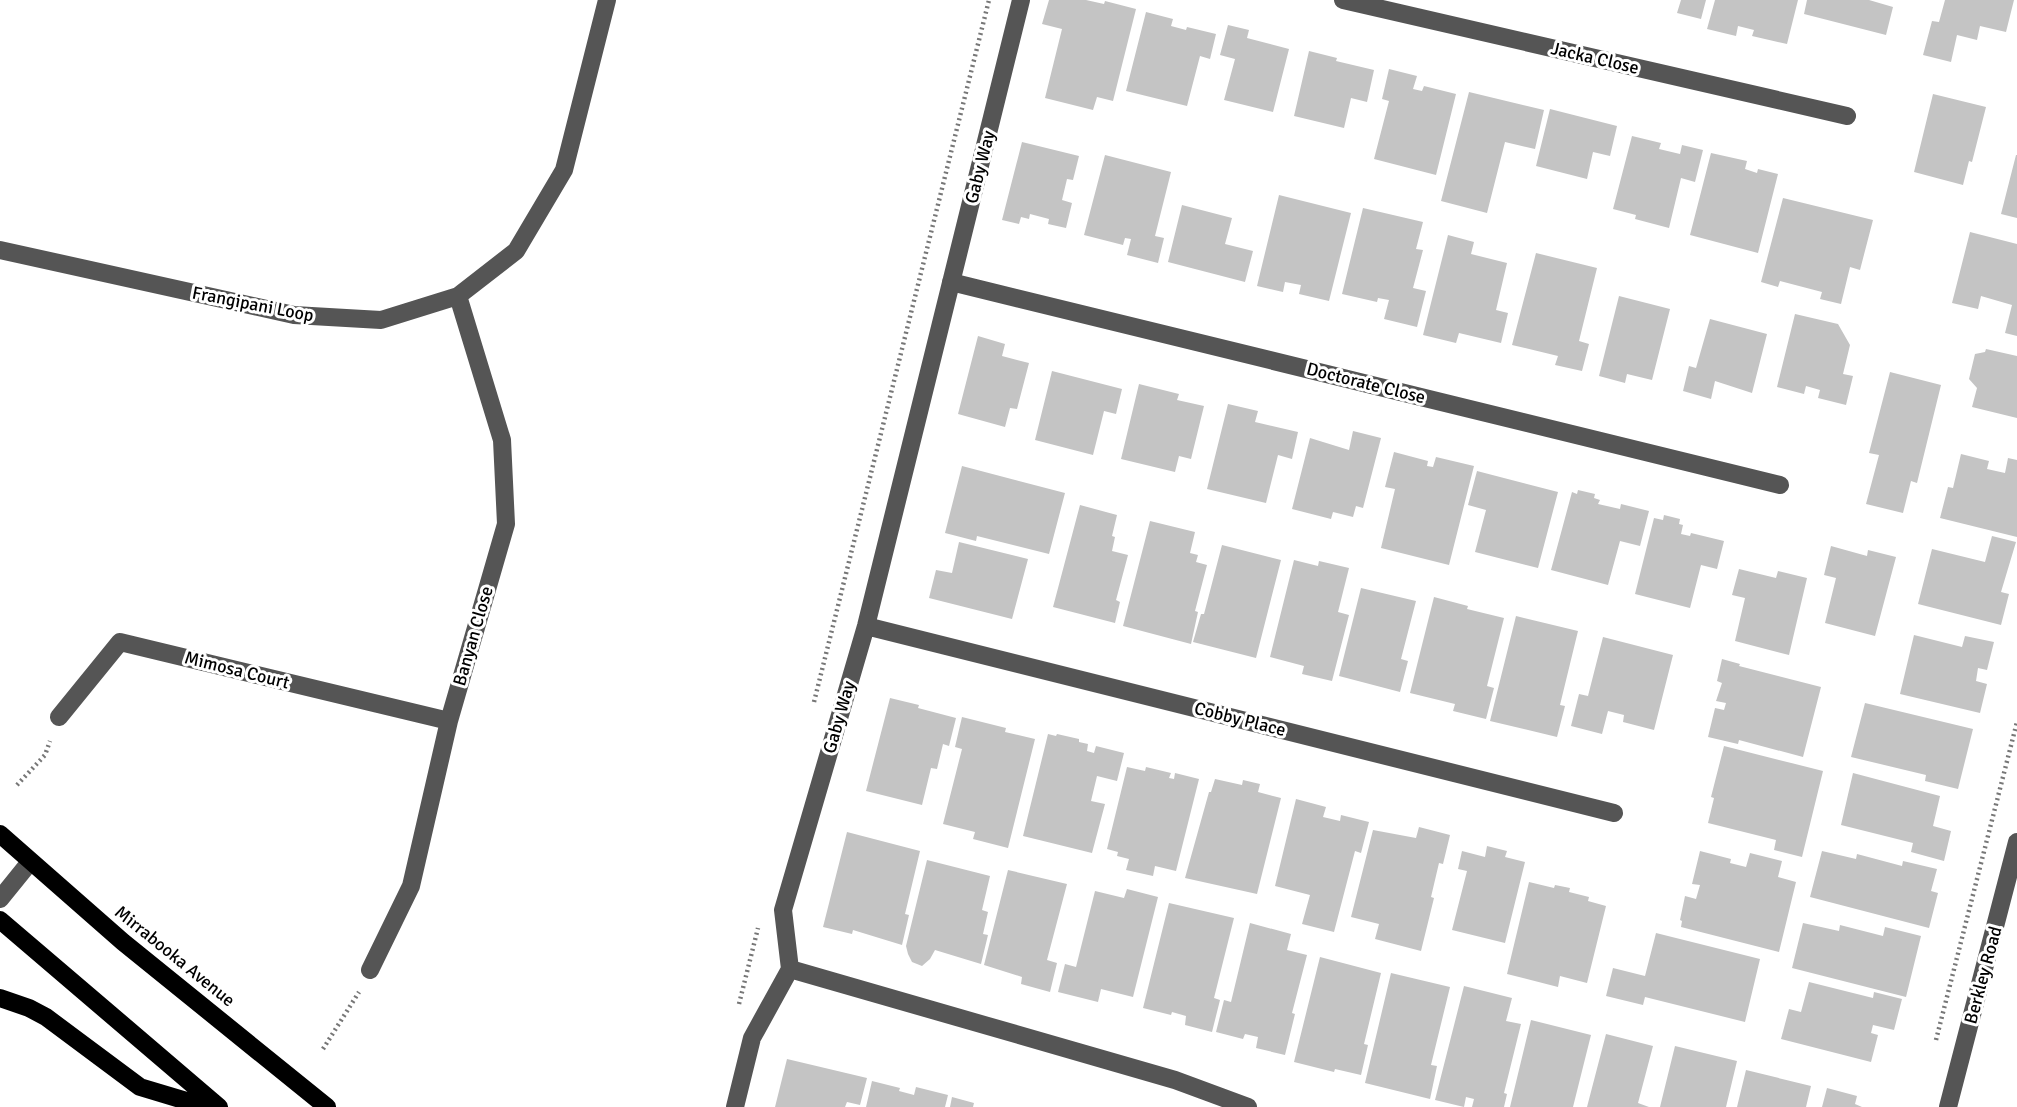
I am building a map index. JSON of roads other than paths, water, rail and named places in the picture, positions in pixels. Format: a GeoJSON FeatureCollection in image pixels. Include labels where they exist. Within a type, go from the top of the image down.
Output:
{"type":"FeatureCollection","features":[{"type":"Feature","properties":{"kind":"main road","name":"Mirrabooka Avenue"},"geometry":{"type":"LineString","coordinates":[[0,834],[123,942],[327,1107]]}},
{"type":"Feature","properties":{"kind":"main road"},"geometry":{"type":"LineString","coordinates":[[0,920],[219,1107]]}},
{"type":"Feature","properties":{"kind":"main road"},"geometry":{"type":"LineString","coordinates":[[0,998],[46,1017],[140,1087],[207,1107]]}},
{"type":"Feature","properties":{"kind":"street","name":"Frangipani Loop"},"geometry":{"type":"LineString","coordinates":[[0,250],[294,315],[381,320],[458,296],[516,251],[564,170],[607,0]]}},
{"type":"Feature","properties":{"kind":"street","name":"Gaby Way"},"geometry":{"type":"LineString","coordinates":[[790,969],[783,910],[866,626],[1021,0]]}},
{"type":"Feature","properties":{"kind":"street","name":"Jacka Close"},"geometry":{"type":"LineString","coordinates":[[1343,0],[1847,116]]}},
{"type":"Feature","properties":{"kind":"street","name":"Doctorate Close"},"geometry":{"type":"LineString","coordinates":[[951,282],[1780,485]]}},
{"type":"Feature","properties":{"kind":"street","name":"Banyan Close"},"geometry":{"type":"LineString","coordinates":[[370,970],[411,886],[449,721],[506,523],[502,440],[458,296]]}},
{"type":"Feature","properties":{"kind":"street","name":"Cobby Place"},"geometry":{"type":"LineString","coordinates":[[866,626],[1614,813]]}},
{"type":"Feature","properties":{"kind":"street","name":"Mimosa Court"},"geometry":{"type":"LineString","coordinates":[[59,717],[120,642],[449,721]]}},
{"type":"Feature","properties":{"kind":"street","name":"Berkley Road"},"geometry":{"type":"LineString","coordinates":[[1948,1107],[2017,842]]}},
{"type":"Feature","properties":{"kind":"street"},"geometry":{"type":"LineString","coordinates":[[0,899],[30,862]]}},
{"type":"Feature","properties":{"kind":"street"},"geometry":{"type":"LineString","coordinates":[[736,1107],[752,1038],[790,969],[1175,1080],[1248,1107]]}}]}
